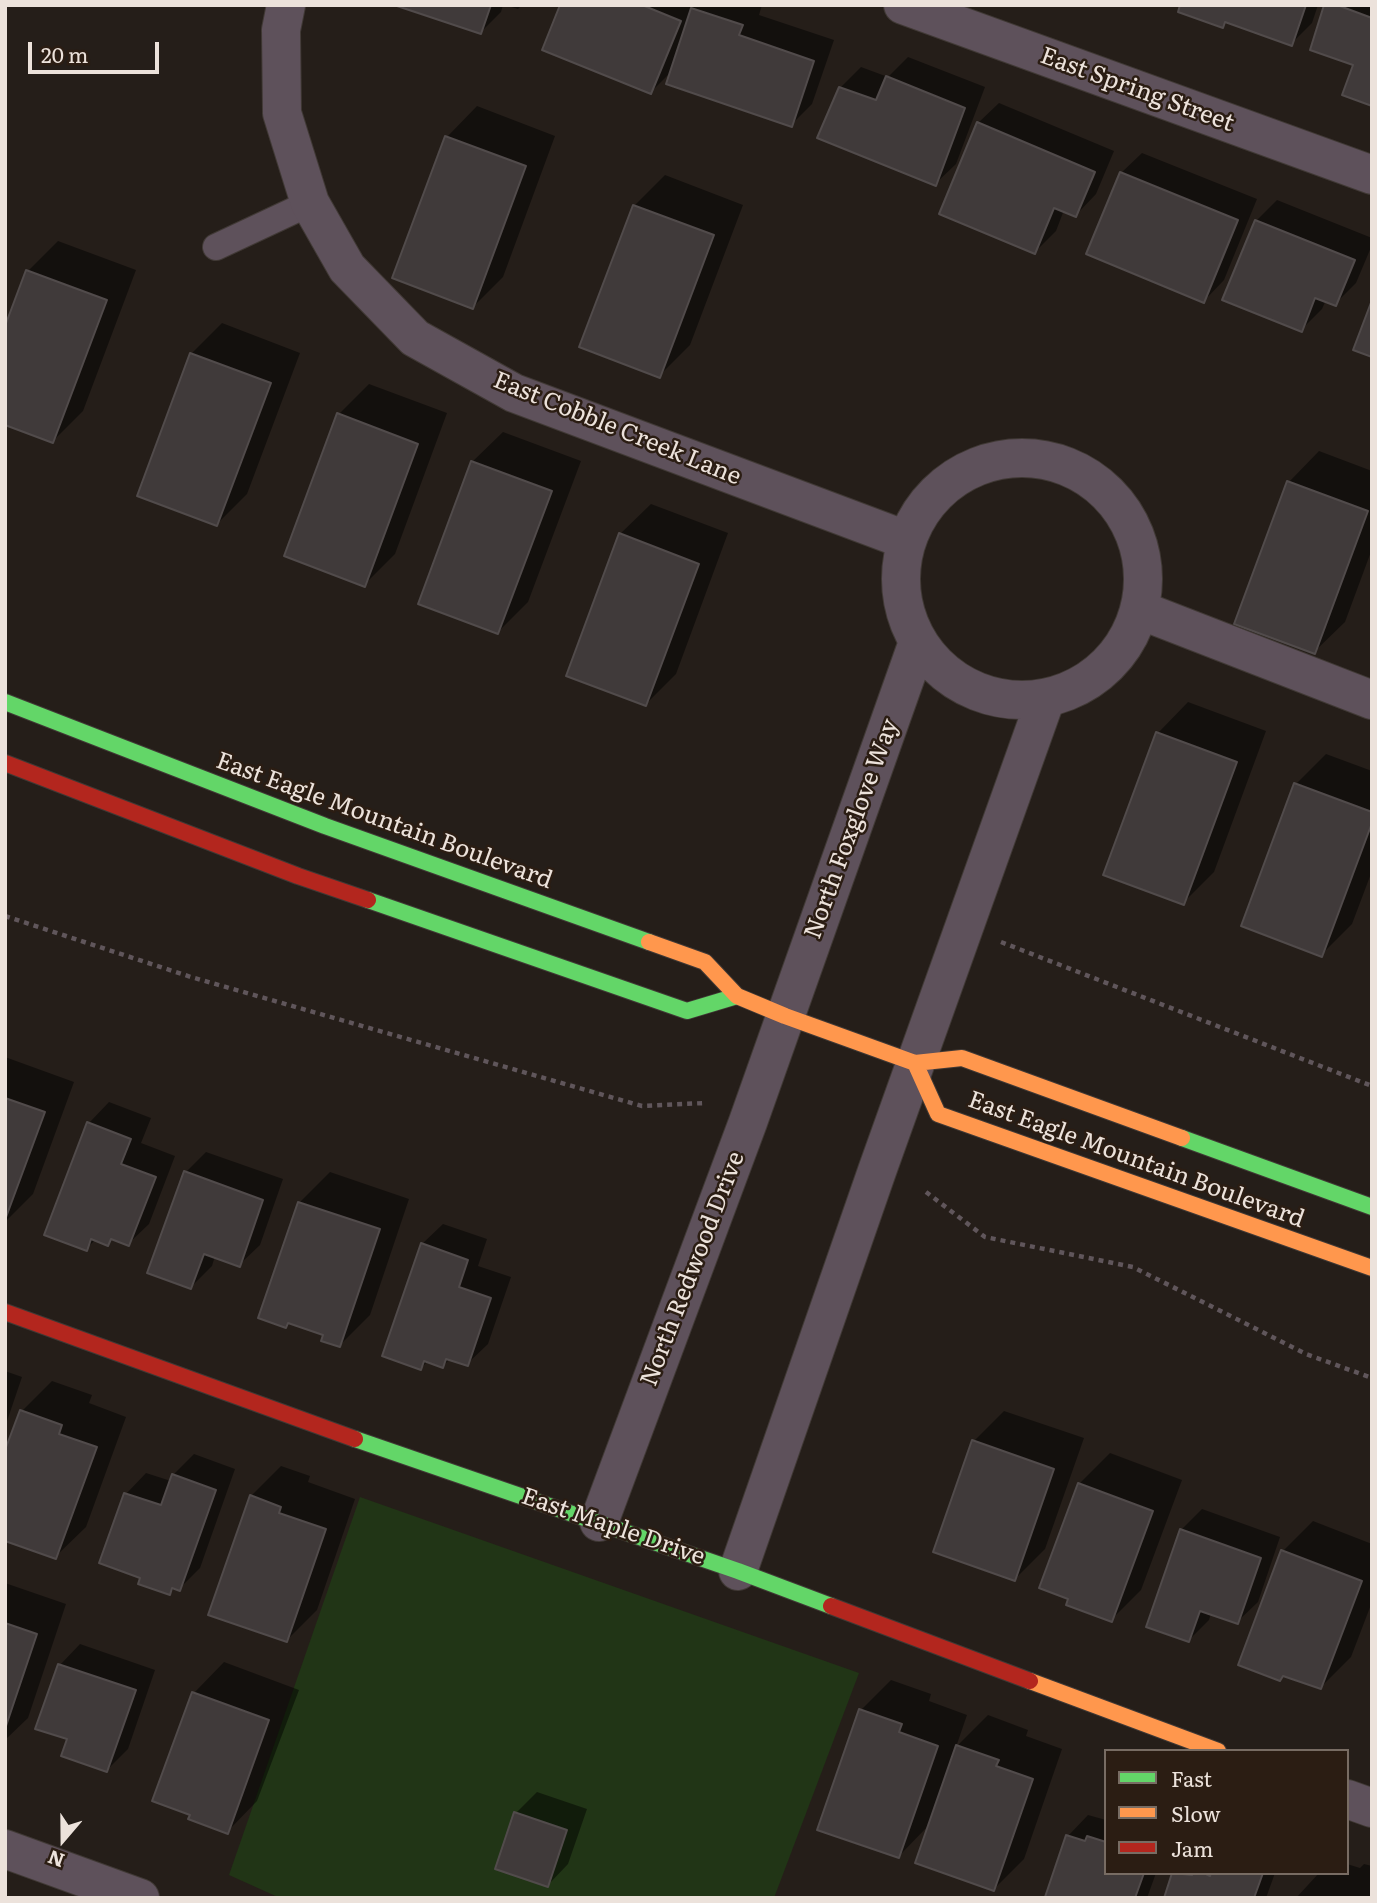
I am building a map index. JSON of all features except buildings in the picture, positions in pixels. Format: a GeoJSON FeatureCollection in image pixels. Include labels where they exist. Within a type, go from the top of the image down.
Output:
{"type":"FeatureCollection","features":[{"type":"Feature","properties":{"kind":"street","name":"East Cobble Creek Lane"},"geometry":{"type":"LineString","coordinates":[[286,5],[281,30],[282,113],[310,203],[347,268],[415,338],[514,393],[906,540]]}},
{"type":"Feature","properties":{"kind":"street","name":"East Spring Street"},"geometry":{"type":"LineString","coordinates":[[903,5],[1372,175]]}},
{"type":"Feature","properties":{"kind":"street"},"geometry":{"type":"LineString","coordinates":[[1036,458],[1076,470],[1110,494],[1133,528],[1143,568],[1140,610],[1127,640],[1106,667],[1078,686],[1046,698],[1009,700],[973,690],[942,670],[918,642],[904,609],[900,574],[906,540],[926,504],[957,476],[995,460],[1036,458]]}},
{"type":"Feature","properties":{"kind":"street"},"geometry":{"type":"LineString","coordinates":[[1140,610],[1372,700]]}},
{"type":"Feature","properties":{"kind":"street","name":"North Foxglove Way"},"geometry":{"type":"LineString","coordinates":[[785,1016],[918,642]]}},
{"type":"Feature","properties":{"kind":"street"},"geometry":{"type":"LineString","coordinates":[[738,1571],[1046,698]]}},
{"type":"Feature","properties":{"kind":"street","name":"East Eagle Mountain Boulevard"},"geometry":{"type":"LineString","coordinates":[[5,702],[325,826],[705,962],[737,996],[785,1016],[915,1063],[962,1058],[1372,1207]]}},
{"type":"Feature","properties":{"kind":"street"},"geometry":{"type":"LineString","coordinates":[[5,763],[298,876],[687,1011],[737,996]]}},
{"type":"Feature","properties":{"kind":"street","name":"North Redwood Drive"},"geometry":{"type":"LineString","coordinates":[[599,1522],[744,1135],[785,1016]]}},
{"type":"Feature","properties":{"kind":"street","name":"East Eagle Mountain Boulevard"},"geometry":{"type":"LineString","coordinates":[[915,1063],[938,1114],[1372,1268]]}},
{"type":"Feature","properties":{"kind":"street","name":"East Maple Drive"},"geometry":{"type":"LineString","coordinates":[[5,1312],[391,1452],[738,1571],[1213,1749]]}},
{"type":"Feature","properties":{"kind":"street"},"geometry":{"type":"LineString","coordinates":[[1349,1800],[1372,1808]]}},
{"type":"Feature","properties":{"kind":"street"},"geometry":{"type":"LineString","coordinates":[[5,1849],[141,1898]]}},
{"type":"Feature","properties":{"kind":"lane"},"geometry":{"type":"LineString","coordinates":[[216,247],[310,203]]}},
{"type":"Feature","properties":{"kind":"path"},"geometry":{"type":"LineString","coordinates":[[5,916],[191,977],[642,1107],[705,1102]]}},
{"type":"Feature","properties":{"kind":"path"},"geometry":{"type":"LineString","coordinates":[[1000,942],[1372,1086]]}},
{"type":"Feature","properties":{"kind":"path"},"geometry":{"type":"LineString","coordinates":[[926,1192],[985,1237],[1133,1267],[1306,1354],[1372,1378]]}},
{"type":"Feature","properties":{"kind":"green space"},"geometry":{"type":"Polygon","coordinates":[[[360,1497],[859,1673],[774,1898],[280,1898],[229,1875],[360,1497]]]}},
{"type":"Feature","properties":{"kind":"traffic: fast"},"geometry":{"type":"LineString","coordinates":[[5,702],[325,826],[649,942]]}},
{"type":"Feature","properties":{"kind":"traffic: fast"},"geometry":{"type":"LineString","coordinates":[[368,900],[687,1011],[737,996]]}},
{"type":"Feature","properties":{"kind":"traffic: fast"},"geometry":{"type":"LineString","coordinates":[[1182,1138],[1372,1207]]}},
{"type":"Feature","properties":{"kind":"traffic: fast"},"geometry":{"type":"LineString","coordinates":[[355,1439],[738,1571],[831,1606]]}},
{"type":"Feature","properties":{"kind":"traffic: slow"},"geometry":{"type":"LineString","coordinates":[[649,942],[705,962],[737,996],[785,1016],[915,1063],[962,1058],[1182,1138]]}},
{"type":"Feature","properties":{"kind":"traffic: slow"},"geometry":{"type":"LineString","coordinates":[[915,1063],[938,1114],[1372,1268]]}},
{"type":"Feature","properties":{"kind":"traffic: slow"},"geometry":{"type":"LineString","coordinates":[[1030,1681],[1213,1749]]}},
{"type":"Feature","properties":{"kind":"traffic: jam"},"geometry":{"type":"LineString","coordinates":[[5,763],[298,876],[368,900]]}},
{"type":"Feature","properties":{"kind":"traffic: jam"},"geometry":{"type":"LineString","coordinates":[[5,1312],[355,1439]]}},
{"type":"Feature","properties":{"kind":"traffic: jam"},"geometry":{"type":"LineString","coordinates":[[831,1606],[1030,1681]]}}]}
